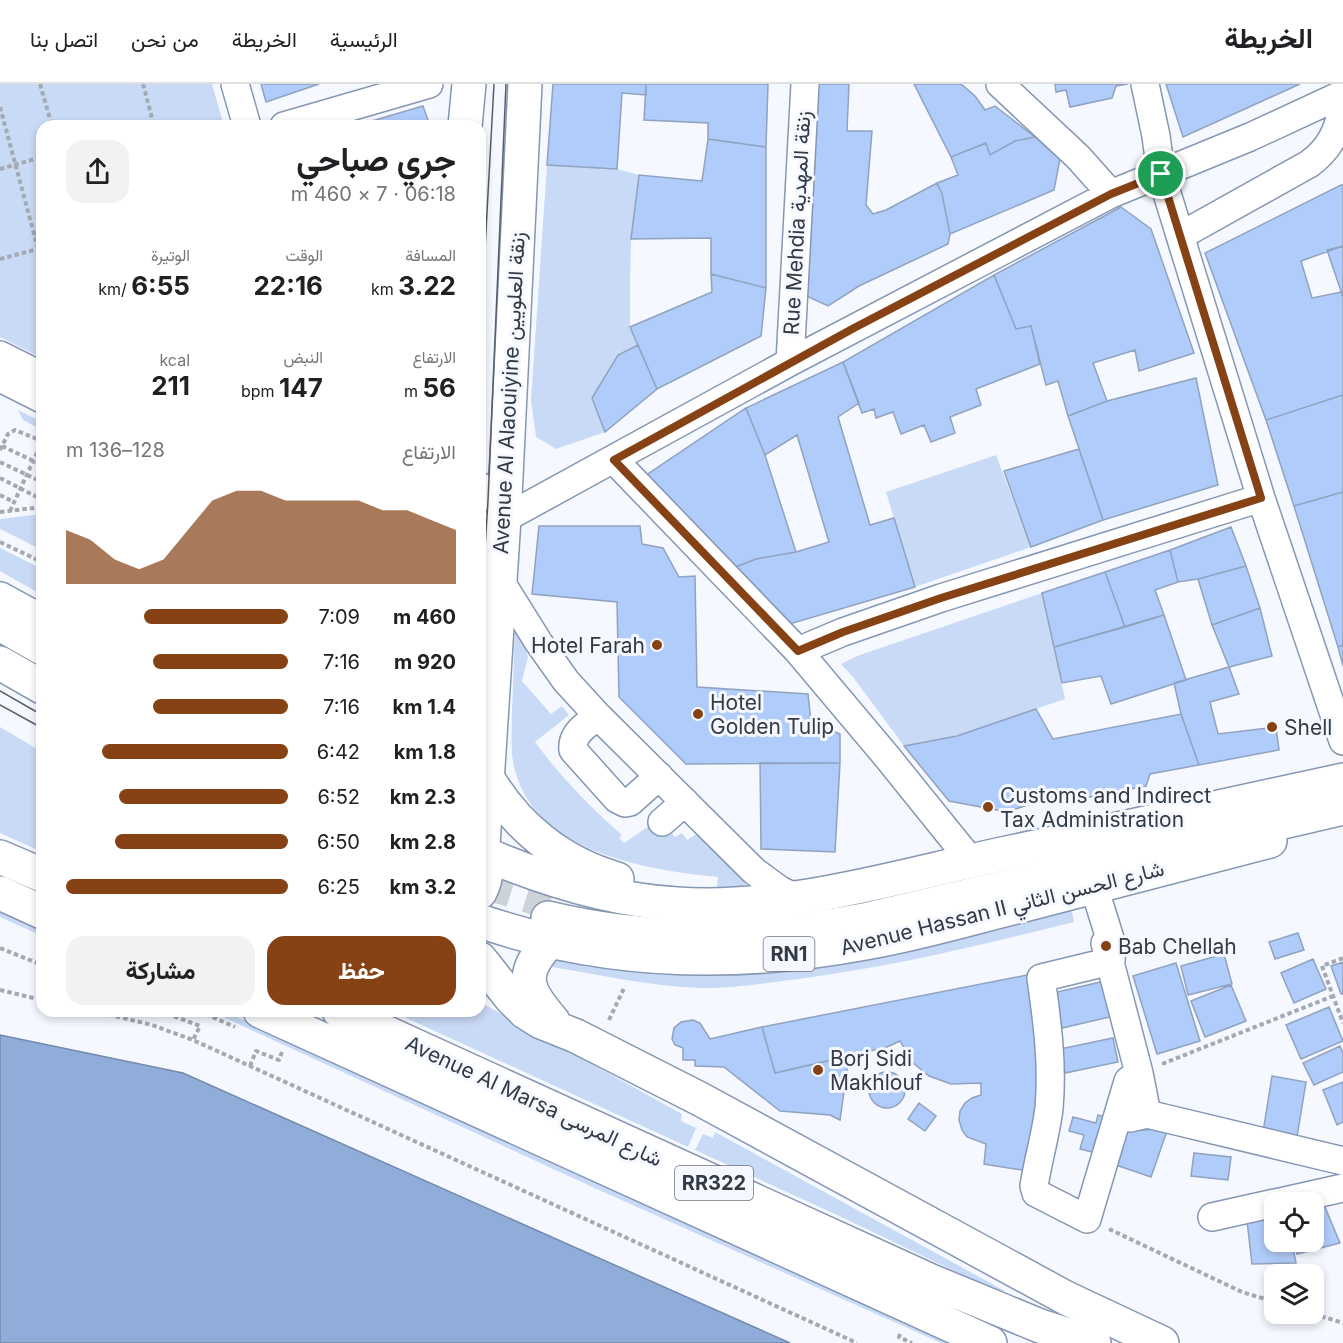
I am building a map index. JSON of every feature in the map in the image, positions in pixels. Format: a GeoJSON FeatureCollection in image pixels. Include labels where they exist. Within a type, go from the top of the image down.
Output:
{"type":"FeatureCollection","features":[{"type":"Feature","properties":{"kind":"main road"},"geometry":{"type":"LineString","coordinates":[[466,120],[469,84]]}},
{"type":"Feature","properties":{"kind":"main road","name":"Avenue Al Alaouiyine زنقة العلويين"},"geometry":{"type":"LineString","coordinates":[[486,805],[499,579],[492,510],[525,84]]}},
{"type":"Feature","properties":{"kind":"main road"},"geometry":{"type":"LineString","coordinates":[[0,599],[36,619]]}},
{"type":"Feature","properties":{"kind":"main road"},"geometry":{"type":"LineString","coordinates":[[0,624],[36,645]]}},
{"type":"Feature","properties":{"kind":"main road"},"geometry":{"type":"LineString","coordinates":[[0,641],[36,662]]}},
{"type":"Feature","properties":{"kind":"main road"},"geometry":{"type":"LineString","coordinates":[[0,663],[36,684]]}},
{"type":"Feature","properties":{"kind":"main road"},"geometry":{"type":"LineString","coordinates":[[488,777],[508,808],[527,829],[558,852],[583,866],[638,885],[667,891],[726,896],[757,902]]}},
{"type":"Feature","properties":{"kind":"main road"},"geometry":{"type":"LineString","coordinates":[[486,848],[527,870],[576,886],[642,900],[677,904],[757,902],[872,885],[971,861],[1343,780]]}},
{"type":"Feature","properties":{"kind":"main road"},"geometry":{"type":"LineString","coordinates":[[550,921],[638,919],[726,924],[800,918],[858,908],[1327,799],[1343,792]]}},
{"type":"Feature","properties":{"kind":"main road"},"geometry":{"type":"LineString","coordinates":[[550,921],[610,931],[674,937],[757,935],[817,929],[1343,808]]}},
{"type":"Feature","properties":{"kind":"main road","name":"Avenue Hassan II شارع الحسن الثاني"},"geometry":{"type":"LineString","coordinates":[[486,921],[550,921],[584,948],[653,957],[722,959],[819,951],[886,939],[1343,822]]}},
{"type":"Feature","properties":{"kind":"main road"},"geometry":{"type":"LineString","coordinates":[[0,857],[36,872]]}},
{"type":"Feature","properties":{"kind":"main road"},"geometry":{"type":"LineString","coordinates":[[0,893],[36,909]]}},
{"type":"Feature","properties":{"kind":"main road"},"geometry":{"type":"LineString","coordinates":[[550,921],[531,966],[529,980],[532,993],[539,1005],[560,1029]]}},
{"type":"Feature","properties":{"kind":"main road"},"geometry":{"type":"LineString","coordinates":[[486,967],[511,998],[525,1012],[541,1022],[560,1029],[700,1099],[1066,1298],[1162,1343]]}},
{"type":"Feature","properties":{"kind":"main road","name":"Avenue Al Marsa شارع المرسى"},"geometry":{"type":"LineString","coordinates":[[273,1017],[990,1343]]}},
{"type":"Feature","properties":{"kind":"main road","name":"Avenue Al Marsa شارع المرسى"},"geometry":{"type":"LineString","coordinates":[[352,1017],[931,1281],[1040,1326],[1094,1343]]}},
{"type":"Feature","properties":{"kind":"street"},"geometry":{"type":"LineString","coordinates":[[235,84],[245,120]]}},
{"type":"Feature","properties":{"kind":"street"},"geometry":{"type":"LineString","coordinates":[[305,120],[429,84]]}},
{"type":"Feature","properties":{"kind":"street","name":"Rue Mehdia زنقة المهدية"},"geometry":{"type":"LineString","coordinates":[[790,362],[805,84]]}},
{"type":"Feature","properties":{"kind":"street"},"geometry":{"type":"LineString","coordinates":[[1000,84],[1078,158],[1111,194]]}},
{"type":"Feature","properties":{"kind":"street"},"geometry":{"type":"LineString","coordinates":[[1145,84],[1161,174],[1261,498],[1343,741]]}},
{"type":"Feature","properties":{"kind":"street"},"geometry":{"type":"LineString","coordinates":[[492,510],[614,460],[790,362],[1111,194],[1250,137],[1343,94]]}},
{"type":"Feature","properties":{"kind":"street"},"geometry":{"type":"LineString","coordinates":[[1180,236],[1322,154],[1335,136],[1343,101]]}},
{"type":"Feature","properties":{"kind":"street"},"geometry":{"type":"LineString","coordinates":[[0,355],[36,373]]}},
{"type":"Feature","properties":{"kind":"street"},"geometry":{"type":"LineString","coordinates":[[0,378],[36,396]]}},
{"type":"Feature","properties":{"kind":"street"},"geometry":{"type":"LineString","coordinates":[[614,460],[798,651],[971,861]]}},
{"type":"Feature","properties":{"kind":"street"},"geometry":{"type":"LineString","coordinates":[[798,651],[843,632],[941,598],[1261,498]]}},
{"type":"Feature","properties":{"kind":"street"},"geometry":{"type":"LineString","coordinates":[[499,579],[552,662],[598,716],[754,871],[780,890],[795,897]]}},
{"type":"Feature","properties":{"kind":"street"},"geometry":{"type":"LineString","coordinates":[[598,716],[576,734],[573,739],[573,750],[617,799],[625,803],[630,802],[659,776]]}},
{"type":"Feature","properties":{"kind":"street"},"geometry":{"type":"LineString","coordinates":[[662,822],[685,802]]}},
{"type":"Feature","properties":{"kind":"street"},"geometry":{"type":"LineString","coordinates":[[1090,888],[1111,961],[1147,1114]]}},
{"type":"Feature","properties":{"kind":"street"},"geometry":{"type":"LineString","coordinates":[[1111,961],[1041,978],[1046,1019],[1049,1098],[1034,1190],[1040,1196],[1087,1219],[1128,1081],[1139,1073]]}},
{"type":"Feature","properties":{"kind":"street"},"geometry":{"type":"LineString","coordinates":[[1117,1122],[1147,1114],[1343,1161]]}},
{"type":"Feature","properties":{"kind":"street"},"geometry":{"type":"LineString","coordinates":[[1324,1192],[1343,1188]]}},
{"type":"Feature","properties":{"kind":"street"},"geometry":{"type":"LineString","coordinates":[[1212,1217],[1264,1205]]}},
{"type":"Feature","properties":{"kind":"path"},"geometry":{"type":"LineString","coordinates":[[40,84],[50,120]]}},
{"type":"Feature","properties":{"kind":"path"},"geometry":{"type":"LineString","coordinates":[[143,84],[152,120]]}},
{"type":"Feature","properties":{"kind":"path"},"geometry":{"type":"LineString","coordinates":[[0,107],[36,239]]}},
{"type":"Feature","properties":{"kind":"path"},"geometry":{"type":"LineString","coordinates":[[0,169],[36,159]]}},
{"type":"Feature","properties":{"kind":"path"},"geometry":{"type":"LineString","coordinates":[[0,259],[36,249]]}},
{"type":"Feature","properties":{"kind":"path"},"geometry":{"type":"LineString","coordinates":[[36,439],[15,430],[8,434],[1,448],[36,462]]}},
{"type":"Feature","properties":{"kind":"path"},"geometry":{"type":"LineString","coordinates":[[10,511],[36,455]]}},
{"type":"Feature","properties":{"kind":"path"},"geometry":{"type":"LineString","coordinates":[[0,462],[36,479]]}},
{"type":"Feature","properties":{"kind":"path"},"geometry":{"type":"LineString","coordinates":[[0,478],[36,495]]}},
{"type":"Feature","properties":{"kind":"path"},"geometry":{"type":"LineString","coordinates":[[0,495],[14,502]]}},
{"type":"Feature","properties":{"kind":"path"},"geometry":{"type":"LineString","coordinates":[[0,512],[36,507]]}},
{"type":"Feature","properties":{"kind":"path"},"geometry":{"type":"LineString","coordinates":[[0,542],[36,559]]}},
{"type":"Feature","properties":{"kind":"path"},"geometry":{"type":"LineString","coordinates":[[0,948],[36,962]]}},
{"type":"Feature","properties":{"kind":"path"},"geometry":{"type":"LineString","coordinates":[[1343,958],[1322,966],[1343,1023]]}},
{"type":"Feature","properties":{"kind":"path"},"geometry":{"type":"LineString","coordinates":[[609,1020],[625,986]]}},
{"type":"Feature","properties":{"kind":"path"},"geometry":{"type":"LineString","coordinates":[[0,990],[36,999]]}},
{"type":"Feature","properties":{"kind":"path"},"geometry":{"type":"LineString","coordinates":[[1139,1073],[1333,996]]}},
{"type":"Feature","properties":{"kind":"path"},"geometry":{"type":"LineString","coordinates":[[117,1017],[193,1040],[857,1343]]}},
{"type":"Feature","properties":{"kind":"path"},"geometry":{"type":"LineString","coordinates":[[176,1017],[200,1026],[193,1040]]}},
{"type":"Feature","properties":{"kind":"path"},"geometry":{"type":"LineString","coordinates":[[250,1066],[256,1051],[279,1060],[284,1049]]}},
{"type":"Feature","properties":{"kind":"path"},"geometry":{"type":"LineString","coordinates":[[1087,1219],[1242,1292],[1264,1299]]}},
{"type":"Feature","properties":{"kind":"path"},"geometry":{"type":"LineString","coordinates":[[1324,1317],[1343,1323]]}},
{"type":"Feature","properties":{"kind":"path"},"geometry":{"type":"LineString","coordinates":[[904,1340],[912,1343]]}},
{"type":"Feature","properties":{"kind":"shaded area"},"geometry":{"type":"Polygon","coordinates":[[[0,84],[212,84],[222,120],[36,120],[36,355],[0,337],[0,84]]]}},
{"type":"Feature","properties":{"kind":"shaded area"},"geometry":{"type":"Polygon","coordinates":[[[547,165],[617,169],[639,175],[631,239],[630,285],[630,327],[638,345],[618,355],[592,398],[605,432],[556,449],[536,437],[531,400],[547,165]]]}},
{"type":"Feature","properties":{"kind":"shaded area"},"geometry":{"type":"Polygon","coordinates":[[[18,410],[36,419],[36,427],[23,420],[18,410]]]}},
{"type":"Feature","properties":{"kind":"shaded area"},"geometry":{"type":"Polygon","coordinates":[[[996,455],[1031,547],[915,587],[886,492],[996,455]]]}},
{"type":"Feature","properties":{"kind":"shaded area"},"geometry":{"type":"Polygon","coordinates":[[[36,515],[36,547],[0,529],[0,519],[36,515]]]}},
{"type":"Feature","properties":{"kind":"shaded area"},"geometry":{"type":"Polygon","coordinates":[[[0,548],[36,566],[36,592],[0,571],[0,548]]]}},
{"type":"Feature","properties":{"kind":"shaded area"},"geometry":{"type":"Polygon","coordinates":[[[1042,593],[1065,699],[957,736],[904,746],[841,664],[857,656],[1042,593]]]}},
{"type":"Feature","properties":{"kind":"shaded area"},"geometry":{"type":"Polygon","coordinates":[[[519,623],[528,657],[522,681],[551,714],[562,706],[569,715],[535,742],[555,767],[622,835],[619,838],[624,843],[652,824],[660,836],[669,829],[675,837],[682,833],[687,840],[703,830],[745,878],[746,889],[717,887],[718,877],[658,869],[596,851],[567,837],[543,819],[525,795],[513,759],[515,624],[519,623]]]}},
{"type":"Feature","properties":{"kind":"shaded area"},"geometry":{"type":"Polygon","coordinates":[[[0,727],[36,748],[36,849],[0,833],[0,727]]]}},
{"type":"Feature","properties":{"kind":"shaded area"},"geometry":{"type":"Polygon","coordinates":[[[1071,907],[1074,922],[1005,939],[868,968],[751,985],[715,988],[683,987],[644,983],[546,966],[549,960],[667,970],[1071,907]]]}},
{"type":"Feature","properties":{"kind":"shaded area"},"geometry":{"type":"Polygon","coordinates":[[[0,909],[36,925],[36,933],[0,917],[0,909]]]}},
{"type":"Feature","properties":{"kind":"shaded area"},"geometry":{"type":"Polygon","coordinates":[[[486,1005],[682,1114],[681,1121],[696,1128],[688,1147],[404,1017],[486,1017],[486,1005]]]}},
{"type":"Feature","properties":{"kind":"shaded area"},"geometry":{"type":"Polygon","coordinates":[[[223,1017],[237,1017],[953,1343],[941,1343],[599,1190],[223,1017]]]}},
{"type":"Feature","properties":{"kind":"shaded area"},"geometry":{"type":"Polygon","coordinates":[[[0,1035],[183,1073],[790,1343],[0,1343],[0,1035]]]}},
{"type":"Feature","properties":{"kind":"shaded area"},"geometry":{"type":"Polygon","coordinates":[[[715,1132],[1005,1291],[994,1290],[695,1150],[703,1134],[713,1138],[715,1132]]]}},
{"type":"Feature","properties":{"kind":"building"},"geometry":{"type":"Polygon","coordinates":[[[261,84],[319,84],[266,102],[261,84]]]}},
{"type":"Feature","properties":{"kind":"building"},"geometry":{"type":"Polygon","coordinates":[[[553,84],[646,84],[646,95],[622,93],[617,169],[547,165],[553,84]]]}},
{"type":"Feature","properties":{"kind":"building"},"geometry":{"type":"Polygon","coordinates":[[[646,84],[768,84],[766,147],[708,139],[708,123],[644,120],[646,84]]]}},
{"type":"Feature","properties":{"kind":"building"},"geometry":{"type":"Polygon","coordinates":[[[812,84],[849,84],[847,131],[872,131],[866,205],[873,214],[886,210],[937,183],[942,194],[950,234],[948,244],[859,286],[828,306],[800,293],[812,84]]]}},
{"type":"Feature","properties":{"kind":"building"},"geometry":{"type":"Polygon","coordinates":[[[914,84],[961,84],[975,96],[985,110],[995,106],[1035,137],[1015,141],[990,155],[986,143],[951,157],[914,84]]]}},
{"type":"Feature","properties":{"kind":"building"},"geometry":{"type":"Polygon","coordinates":[[[1055,84],[1128,84],[1116,86],[1112,98],[1070,107],[1066,90],[1056,92],[1055,84]]]}},
{"type":"Feature","properties":{"kind":"building"},"geometry":{"type":"Polygon","coordinates":[[[1166,84],[1300,84],[1183,137],[1166,84]]]}},
{"type":"Feature","properties":{"kind":"building"},"geometry":{"type":"Polygon","coordinates":[[[423,106],[428,120],[375,120],[423,106]]]}},
{"type":"Feature","properties":{"kind":"building"},"geometry":{"type":"Polygon","coordinates":[[[1035,137],[1060,159],[1054,190],[950,234],[942,194],[937,183],[958,175],[951,157],[986,143],[990,155],[1015,141],[1035,137]]]}},
{"type":"Feature","properties":{"kind":"building"},"geometry":{"type":"Polygon","coordinates":[[[708,139],[766,147],[766,288],[711,274],[711,238],[631,239],[639,175],[702,181],[708,139]]]}},
{"type":"Feature","properties":{"kind":"building"},"geometry":{"type":"Polygon","coordinates":[[[1343,185],[1343,246],[1301,261],[1312,298],[1341,292],[1343,297],[1343,395],[1266,420],[1205,253],[1343,185]]]}},
{"type":"Feature","properties":{"kind":"building"},"geometry":{"type":"Polygon","coordinates":[[[1121,207],[1151,229],[1194,353],[1139,371],[1135,350],[1093,363],[1107,401],[1068,416],[1058,381],[1046,385],[1031,326],[1016,329],[994,275],[1121,207]]]}},
{"type":"Feature","properties":{"kind":"building"},"geometry":{"type":"Polygon","coordinates":[[[1343,246],[1343,297],[1327,250],[1343,246]]]}},
{"type":"Feature","properties":{"kind":"building"},"geometry":{"type":"Polygon","coordinates":[[[711,274],[766,288],[761,336],[657,389],[630,327],[712,292],[711,274]]]}},
{"type":"Feature","properties":{"kind":"building"},"geometry":{"type":"Polygon","coordinates":[[[994,275],[1016,329],[1031,326],[1040,364],[976,389],[981,405],[950,417],[955,433],[931,442],[924,425],[901,434],[893,412],[876,418],[874,409],[862,413],[843,362],[994,275]]]}},
{"type":"Feature","properties":{"kind":"building"},"geometry":{"type":"Polygon","coordinates":[[[638,345],[657,389],[605,432],[592,398],[618,355],[638,345]]]}},
{"type":"Feature","properties":{"kind":"building"},"geometry":{"type":"Polygon","coordinates":[[[843,362],[859,403],[838,417],[870,525],[894,518],[915,587],[783,626],[728,570],[756,559],[796,552],[829,542],[797,435],[765,455],[746,408],[843,362]]]}},
{"type":"Feature","properties":{"kind":"building"},"geometry":{"type":"Polygon","coordinates":[[[1196,378],[1218,485],[1103,520],[1068,416],[1107,401],[1196,378]]]}},
{"type":"Feature","properties":{"kind":"building"},"geometry":{"type":"Polygon","coordinates":[[[1343,395],[1343,492],[1294,506],[1266,420],[1343,395]]]}},
{"type":"Feature","properties":{"kind":"building"},"geometry":{"type":"Polygon","coordinates":[[[746,408],[765,455],[796,552],[756,559],[728,570],[642,478],[746,408]]]}},
{"type":"Feature","properties":{"kind":"building"},"geometry":{"type":"Polygon","coordinates":[[[1079,449],[1103,520],[1031,547],[1004,471],[1079,449]]]}},
{"type":"Feature","properties":{"kind":"building"},"geometry":{"type":"Polygon","coordinates":[[[1343,492],[1343,645],[1338,647],[1294,506],[1343,492]]]}},
{"type":"Feature","properties":{"kind":"building","name":"Hotel Farah"},"geometry":{"type":"Polygon","coordinates":[[[539,526],[640,526],[642,544],[663,548],[679,577],[695,576],[697,687],[808,694],[811,722],[840,734],[840,763],[686,764],[619,697],[617,602],[532,594],[539,526]]]}},
{"type":"Feature","properties":{"kind":"building"},"geometry":{"type":"Polygon","coordinates":[[[1231,527],[1246,566],[1178,582],[1170,550],[1231,527]]]}},
{"type":"Feature","properties":{"kind":"building"},"geometry":{"type":"Polygon","coordinates":[[[1170,550],[1178,582],[1155,590],[1164,615],[1125,627],[1105,572],[1170,550]]]}},
{"type":"Feature","properties":{"kind":"building"},"geometry":{"type":"Polygon","coordinates":[[[1246,566],[1260,608],[1212,625],[1198,579],[1246,566]]]}},
{"type":"Feature","properties":{"kind":"building"},"geometry":{"type":"Polygon","coordinates":[[[1105,572],[1125,627],[1054,647],[1042,593],[1105,572]]]}},
{"type":"Feature","properties":{"kind":"building"},"geometry":{"type":"Polygon","coordinates":[[[1260,608],[1272,656],[1229,667],[1212,625],[1260,608]]]}},
{"type":"Feature","properties":{"kind":"building"},"geometry":{"type":"Polygon","coordinates":[[[1164,615],[1186,680],[1111,704],[1101,676],[1062,683],[1054,647],[1164,615]]]}},
{"type":"Feature","properties":{"kind":"building"},"geometry":{"type":"Polygon","coordinates":[[[1343,645],[1343,666],[1338,647],[1343,645]]]}},
{"type":"Feature","properties":{"kind":"building"},"geometry":{"type":"Polygon","coordinates":[[[1229,667],[1239,694],[1210,702],[1218,734],[1276,727],[1279,750],[1199,765],[1181,714],[1174,683],[1229,667]]]}},
{"type":"Feature","properties":{"kind":"building"},"geometry":{"type":"Polygon","coordinates":[[[1036,709],[1053,739],[1181,714],[1199,765],[1150,774],[1146,786],[1075,800],[1068,791],[1007,812],[949,801],[904,746],[957,736],[1036,709]]]}},
{"type":"Feature","properties":{"kind":"building"},"geometry":{"type":"Polygon","coordinates":[[[760,763],[840,763],[835,852],[761,849],[760,763]]]}},
{"type":"Feature","properties":{"kind":"building"},"geometry":{"type":"Polygon","coordinates":[[[1298,933],[1304,950],[1275,959],[1269,942],[1298,933]]]}},
{"type":"Feature","properties":{"kind":"building"},"geometry":{"type":"Polygon","coordinates":[[[1224,954],[1232,984],[1188,995],[1181,966],[1224,954]]]}},
{"type":"Feature","properties":{"kind":"building"},"geometry":{"type":"Polygon","coordinates":[[[1313,959],[1326,989],[1294,1003],[1281,973],[1313,959]]]}},
{"type":"Feature","properties":{"kind":"building"},"geometry":{"type":"Polygon","coordinates":[[[1343,962],[1343,994],[1341,994],[1331,966],[1343,962]]]}},
{"type":"Feature","properties":{"kind":"building"},"geometry":{"type":"Polygon","coordinates":[[[1176,963],[1200,1041],[1157,1054],[1133,976],[1176,963]]]}},
{"type":"Feature","properties":{"kind":"building"},"geometry":{"type":"Polygon","coordinates":[[[1027,975],[1032,994],[1039,1072],[1028,1171],[984,1164],[986,1144],[967,1137],[962,1130],[959,1120],[960,1111],[965,1103],[981,1095],[981,1083],[951,1084],[929,1076],[912,1062],[900,1041],[887,1047],[775,1073],[762,1027],[1027,975]]]}},
{"type":"Feature","properties":{"kind":"building"},"geometry":{"type":"Polygon","coordinates":[[[1105,981],[1114,1016],[1062,1028],[1053,993],[1105,981]]]}},
{"type":"Feature","properties":{"kind":"building"},"geometry":{"type":"Polygon","coordinates":[[[1231,985],[1246,1021],[1205,1037],[1191,1001],[1231,985]]]}},
{"type":"Feature","properties":{"kind":"building"},"geometry":{"type":"Polygon","coordinates":[[[1329,1007],[1343,1041],[1301,1059],[1286,1025],[1329,1007]]]}},
{"type":"Feature","properties":{"kind":"building","name":"Borj Sidi Makhlouf"},"geometry":{"type":"Polygon","coordinates":[[[693,1020],[700,1023],[710,1039],[762,1027],[775,1073],[849,1056],[840,1120],[830,1115],[780,1111],[724,1067],[695,1066],[695,1060],[683,1060],[683,1048],[675,1045],[672,1039],[674,1028],[681,1022],[693,1020]]]}},
{"type":"Feature","properties":{"kind":"building"},"geometry":{"type":"Polygon","coordinates":[[[1113,1038],[1118,1062],[1065,1073],[1060,1049],[1113,1038]]]}},
{"type":"Feature","properties":{"kind":"building"},"geometry":{"type":"Polygon","coordinates":[[[1340,1046],[1343,1053],[1343,1072],[1314,1085],[1303,1063],[1340,1046]]]}},
{"type":"Feature","properties":{"kind":"building"},"geometry":{"type":"Polygon","coordinates":[[[887,1072],[900,1077],[905,1090],[900,1103],[887,1108],[874,1103],[869,1090],[874,1077],[887,1072]]]}},
{"type":"Feature","properties":{"kind":"building"},"geometry":{"type":"Polygon","coordinates":[[[1272,1076],[1306,1082],[1297,1137],[1263,1132],[1272,1076]]]}},
{"type":"Feature","properties":{"kind":"building"},"geometry":{"type":"Polygon","coordinates":[[[1343,1082],[1343,1122],[1337,1125],[1323,1090],[1343,1082]]]}},
{"type":"Feature","properties":{"kind":"building"},"geometry":{"type":"Polygon","coordinates":[[[919,1103],[936,1116],[925,1131],[908,1119],[919,1103]]]}},
{"type":"Feature","properties":{"kind":"building"},"geometry":{"type":"Polygon","coordinates":[[[1098,1115],[1113,1119],[1104,1155],[1080,1149],[1084,1135],[1069,1131],[1073,1117],[1096,1123],[1098,1115]]]}},
{"type":"Feature","properties":{"kind":"building"},"geometry":{"type":"Polygon","coordinates":[[[1168,1128],[1151,1177],[1110,1163],[1121,1132],[1168,1128]]]}},
{"type":"Feature","properties":{"kind":"building"},"geometry":{"type":"Polygon","coordinates":[[[1194,1153],[1231,1157],[1228,1180],[1191,1176],[1194,1153]]]}},
{"type":"Feature","properties":{"kind":"building"},"geometry":{"type":"Polygon","coordinates":[[[1324,1205],[1340,1243],[1324,1247],[1324,1205]]]}},
{"type":"Feature","properties":{"kind":"building"},"geometry":{"type":"Polygon","coordinates":[[[1264,1218],[1264,1252],[1294,1252],[1296,1263],[1252,1264],[1247,1221],[1264,1218]]]}},
{"type":"Feature","properties":{"kind":"tunnel"},"geometry":{"type":"LineString","coordinates":[[486,883],[550,903]]}},
{"type":"Feature","properties":{"kind":"tram line"},"geometry":{"type":"LineString","coordinates":[[486,231],[494,84]]}},
{"type":"Feature","properties":{"kind":"tram line"},"geometry":{"type":"LineString","coordinates":[[486,532],[506,84]]}},
{"type":"Feature","properties":{"kind":"tram line"},"geometry":{"type":"LineString","coordinates":[[0,691],[36,712]]}},
{"type":"Feature","properties":{"kind":"tram line"},"geometry":{"type":"LineString","coordinates":[[0,705],[36,725]]}},
{"type":"Feature","properties":{"kind":"place","name":"Hotel Farah"},"geometry":{"type":"Point","coordinates":[657,645]}},
{"type":"Feature","properties":{"kind":"place","name":"Hotel Golden Tulip"},"geometry":{"type":"Point","coordinates":[698,714]}},
{"type":"Feature","properties":{"kind":"place","name":"Shell"},"geometry":{"type":"Point","coordinates":[1272,727]}},
{"type":"Feature","properties":{"kind":"place","name":"Customs and Indirect Tax Administration"},"geometry":{"type":"Point","coordinates":[988,807]}},
{"type":"Feature","properties":{"kind":"place","name":"Bab Chellah"},"geometry":{"type":"Point","coordinates":[1106,946]}},
{"type":"Feature","properties":{"kind":"place","name":"Borj Sidi Makhlouf"},"geometry":{"type":"Point","coordinates":[818,1070]}},
{"type":"Feature","properties":{"kind":"route"},"geometry":{"type":"LineString","coordinates":[[1161,174],[1261,498],[941,598],[843,632],[798,651],[614,460],[854,328],[1111,194],[1161,174]]}}]}
